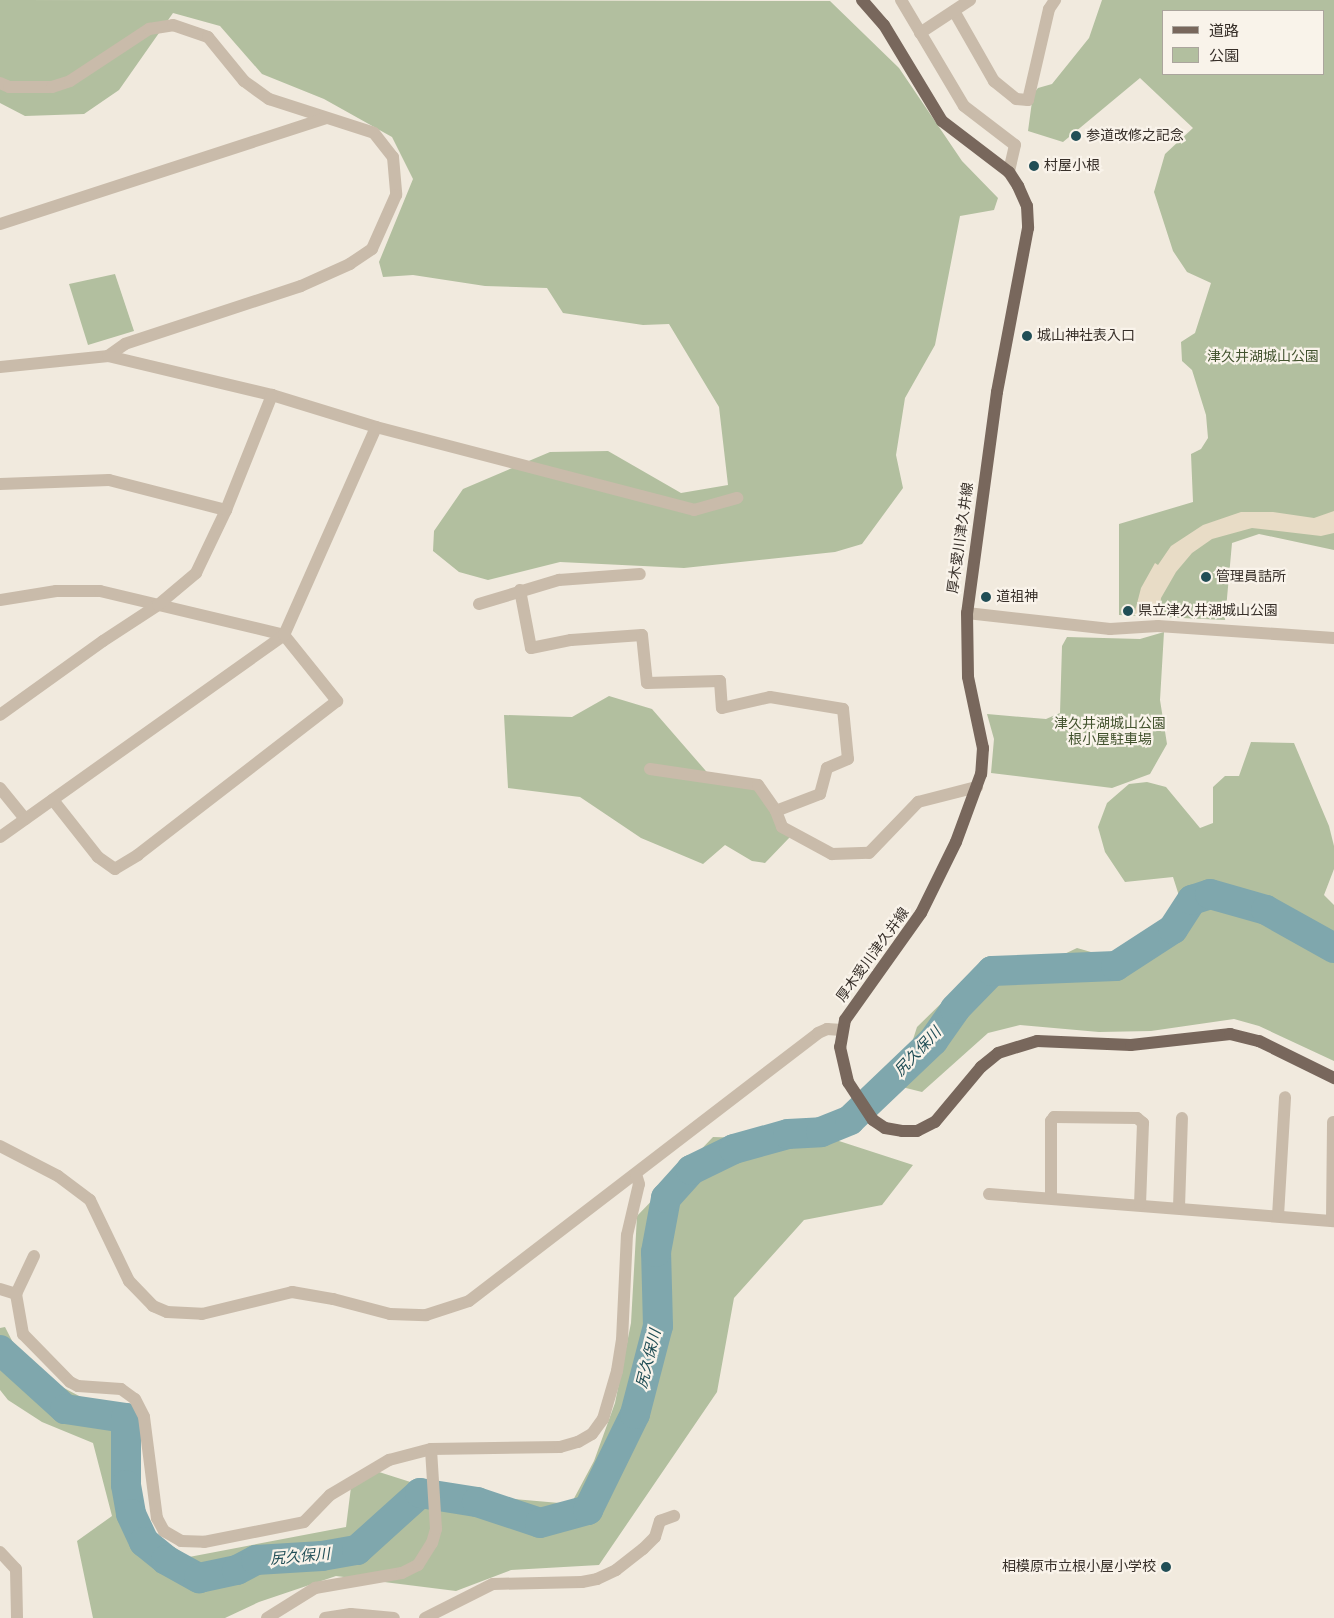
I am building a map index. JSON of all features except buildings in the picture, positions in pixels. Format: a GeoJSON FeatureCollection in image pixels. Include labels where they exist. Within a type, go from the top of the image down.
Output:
{"type":"FeatureCollection","features":[{"type":"Feature","properties":{"kind":"main road","name":"厚木愛川津久井線"},"geometry":{"type":"LineString","coordinates":[[862,0],[884,25],[942,121],[1008,172],[1024,198],[1028,228],[997,392],[966,613],[968,677],[983,748],[977,787],[948,860],[921,913],[854,1004],[842,1030],[843,1070],[860,1103],[870,1117],[893,1130],[924,1128],[942,1116],[993,1056],[1016,1045],[1037,1041],[1131,1045],[1230,1034],[1259,1041],[1334,1078]]}},
{"type":"Feature","properties":{"kind":"street"},"geometry":{"type":"LineString","coordinates":[[901,0],[964,106],[1016,145],[1008,172]]}},
{"type":"Feature","properties":{"kind":"street"},"geometry":{"type":"LineString","coordinates":[[920,33],[970,0]]}},
{"type":"Feature","properties":{"kind":"street"},"geometry":{"type":"LineString","coordinates":[[954,10],[994,81],[1016,99],[1028,100],[1049,9],[1055,0]]}},
{"type":"Feature","properties":{"kind":"street"},"geometry":{"type":"LineString","coordinates":[[0,84],[9,87],[52,87],[70,81],[149,29],[173,25],[208,36],[244,81],[269,99],[374,133],[393,156],[396,195],[372,250],[350,264],[301,286],[125,344],[108,356]]}},
{"type":"Feature","properties":{"kind":"street"},"geometry":{"type":"LineString","coordinates":[[0,224],[326,118]]}},
{"type":"Feature","properties":{"kind":"street"},"geometry":{"type":"LineString","coordinates":[[0,367],[108,356],[272,396],[376,427],[694,510],[737,498]]}},
{"type":"Feature","properties":{"kind":"street"},"geometry":{"type":"LineString","coordinates":[[0,715],[158,605],[196,573],[226,510],[272,396]]}},
{"type":"Feature","properties":{"kind":"street"},"geometry":{"type":"LineString","coordinates":[[0,837],[235,666],[284,635],[376,427]]}},
{"type":"Feature","properties":{"kind":"street"},"geometry":{"type":"LineString","coordinates":[[0,484],[109,480],[226,510]]}},
{"type":"Feature","properties":{"kind":"street"},"geometry":{"type":"LineString","coordinates":[[479,604],[520,590],[559,580],[640,574]]}},
{"type":"Feature","properties":{"kind":"street"},"geometry":{"type":"LineString","coordinates":[[520,590],[531,648],[571,640],[642,635],[647,683],[720,681],[722,708],[770,697],[843,710],[848,760],[827,768],[820,794],[776,811]]}},
{"type":"Feature","properties":{"kind":"street"},"geometry":{"type":"LineString","coordinates":[[0,600],[56,591],[100,591],[284,635],[337,701],[138,855],[115,869],[98,857],[53,800]]}},
{"type":"Feature","properties":{"kind":"street"},"geometry":{"type":"LineString","coordinates":[[966,613],[1066,626],[1150,625],[1334,638]]}},
{"type":"Feature","properties":{"kind":"street"},"geometry":{"type":"LineString","coordinates":[[650,769],[758,785],[776,811],[782,827],[794,836],[832,854],[856,856],[869,853],[918,802],[977,787]]}},
{"type":"Feature","properties":{"kind":"street"},"geometry":{"type":"LineString","coordinates":[[0,788],[25,819]]}},
{"type":"Feature","properties":{"kind":"street"},"geometry":{"type":"LineString","coordinates":[[0,1146],[58,1176],[83,1194],[93,1206],[129,1281],[140,1295],[153,1306],[183,1315],[202,1314],[292,1292],[390,1314],[412,1316],[446,1310],[469,1301],[818,1033],[826,1029],[842,1030]]}},
{"type":"Feature","properties":{"kind":"street"},"geometry":{"type":"LineString","coordinates":[[1278,1216],[1285,1097]]}},
{"type":"Feature","properties":{"kind":"street"},"geometry":{"type":"LineString","coordinates":[[1051,1198],[1051,1122],[1054,1117],[1137,1118],[1143,1123],[1140,1204]]}},
{"type":"Feature","properties":{"kind":"street"},"geometry":{"type":"LineString","coordinates":[[1179,1207],[1182,1118]]}},
{"type":"Feature","properties":{"kind":"street"},"geometry":{"type":"LineString","coordinates":[[989,1194],[1179,1207],[1333,1221],[1333,1122]]}},
{"type":"Feature","properties":{"kind":"street"},"geometry":{"type":"LineString","coordinates":[[34,1256],[16,1294],[22,1334],[70,1382],[78,1386],[121,1389],[135,1399],[144,1417],[156,1518],[164,1531],[181,1540],[204,1542],[304,1522],[330,1495],[381,1465],[431,1449],[560,1447],[592,1434],[603,1419],[617,1371],[622,1340],[627,1235],[639,1184],[636,1174]]}},
{"type":"Feature","properties":{"kind":"street"},"geometry":{"type":"LineString","coordinates":[[0,1289],[16,1294]]}},
{"type":"Feature","properties":{"kind":"street"},"geometry":{"type":"LineString","coordinates":[[267,1618],[315,1588],[402,1573],[418,1565],[432,1543],[436,1507],[431,1470],[431,1449]]}},
{"type":"Feature","properties":{"kind":"street"},"geometry":{"type":"LineString","coordinates":[[425,1618],[493,1584],[582,1582],[596,1579],[616,1570],[643,1549],[655,1537],[660,1521],[674,1516]]}},
{"type":"Feature","properties":{"kind":"street"},"geometry":{"type":"LineString","coordinates":[[0,1552],[16,1569],[16,1618]]}},
{"type":"Feature","properties":{"kind":"street"},"geometry":{"type":"LineString","coordinates":[[325,1618],[351,1614],[394,1618]]}},
{"type":"Feature","properties":{"kind":"green space"},"geometry":{"type":"Polygon","coordinates":[[[0,0],[830,1],[899,68],[962,161],[998,198],[994,210],[960,216],[935,345],[905,398],[896,455],[903,488],[862,544],[835,552],[684,568],[560,562],[488,580],[459,572],[433,551],[434,531],[463,489],[550,452],[608,451],[681,493],[728,485],[719,407],[669,324],[643,325],[563,313],[547,288],[485,286],[413,275],[383,277],[379,262],[413,179],[392,137],[324,99],[262,74],[220,26],[173,13],[119,90],[84,114],[25,116],[0,103],[0,0]]]}},
{"type":"Feature","properties":{"kind":"green space","name":"津久井湖城山公園"},"geometry":{"type":"Polygon","coordinates":[[[1102,0],[1334,0],[1334,550],[1259,534],[1232,543],[1225,620],[1119,615],[1119,524],[1193,502],[1191,454],[1201,449],[1208,438],[1206,415],[1192,370],[1182,361],[1181,342],[1195,333],[1211,283],[1187,272],[1173,251],[1154,192],[1165,154],[1193,128],[1140,78],[1063,142],[1028,131],[1033,94],[1038,88],[1052,84],[1089,38],[1102,0]]]}},
{"type":"Feature","properties":{"kind":"green space"},"geometry":{"type":"Polygon","coordinates":[[[115,274],[134,331],[88,345],[69,284],[115,274]]]}},
{"type":"Feature","properties":{"kind":"green space","name":"津久井湖城山公園 根小屋駐車場"},"geometry":{"type":"Polygon","coordinates":[[[1164,632],[1160,700],[1167,744],[1150,774],[1112,788],[991,773],[994,739],[987,714],[1046,719],[1060,713],[1062,646],[1067,637],[1140,639],[1164,632]]]}},
{"type":"Feature","properties":{"kind":"green space"},"geometry":{"type":"Polygon","coordinates":[[[609,696],[652,709],[712,778],[755,790],[790,837],[765,863],[752,861],[725,845],[703,864],[641,838],[580,797],[508,788],[504,715],[572,717],[609,696]]]}},
{"type":"Feature","properties":{"kind":"green space"},"geometry":{"type":"Polygon","coordinates":[[[1251,742],[1294,743],[1329,826],[1334,846],[1334,869],[1324,895],[1334,905],[1334,1061],[1259,1026],[1234,1019],[1151,1031],[1099,1032],[1020,1025],[988,1033],[922,1092],[898,1086],[917,1027],[962,983],[1009,977],[1053,983],[1056,958],[1077,948],[1119,960],[1162,930],[1181,902],[1173,877],[1125,882],[1105,852],[1098,827],[1107,803],[1129,784],[1147,782],[1166,787],[1200,828],[1213,823],[1213,787],[1225,776],[1239,776],[1251,742]]]}},
{"type":"Feature","properties":{"kind":"green space"},"geometry":{"type":"Polygon","coordinates":[[[713,1137],[839,1141],[913,1165],[882,1205],[804,1220],[734,1298],[717,1392],[599,1565],[511,1570],[456,1591],[336,1576],[259,1602],[225,1618],[93,1618],[77,1541],[112,1516],[93,1443],[42,1422],[8,1400],[0,1390],[0,1328],[5,1327],[26,1368],[119,1417],[134,1465],[145,1528],[189,1557],[346,1527],[351,1487],[379,1472],[445,1493],[480,1489],[503,1498],[571,1504],[594,1461],[615,1403],[631,1323],[637,1216],[713,1137]]]}},
{"type":"Feature","properties":{"kind":"shaded area"},"geometry":{"type":"Polygon","coordinates":[[[1334,511],[1334,533],[1321,536],[1252,528],[1212,539],[1192,553],[1176,572],[1161,598],[1159,615],[1134,615],[1141,588],[1155,563],[1158,565],[1171,546],[1203,525],[1241,512],[1273,512],[1314,518],[1334,511]]]}},
{"type":"Feature","properties":{"kind":"waterway","name":"尻久保川"},"geometry":{"type":"LineString","coordinates":[[0,1350],[65,1409],[126,1418],[126,1485],[131,1514],[144,1542],[166,1560],[199,1578],[237,1570],[256,1560],[322,1556],[357,1550],[420,1493],[477,1502],[540,1523],[588,1510],[635,1414],[658,1326],[656,1252],[666,1198],[691,1170],[734,1149],[788,1134],[821,1132],[850,1120],[933,1041],[955,1009],[992,971],[1116,966],[1173,929],[1192,900],[1210,894],[1266,910],[1334,948]]}},
{"type":"Feature","properties":{"kind":"place","name":"参道改修之記念"},"geometry":{"type":"Point","coordinates":[1076,136]}},
{"type":"Feature","properties":{"kind":"place","name":"村屋小根"},"geometry":{"type":"Point","coordinates":[1034,166]}},
{"type":"Feature","properties":{"kind":"place","name":"城山神社表入口"},"geometry":{"type":"Point","coordinates":[1027,336]}},
{"type":"Feature","properties":{"kind":"place","name":"管理員詰所"},"geometry":{"type":"Point","coordinates":[1206,577]}},
{"type":"Feature","properties":{"kind":"place","name":"道祖神"},"geometry":{"type":"Point","coordinates":[986,597]}},
{"type":"Feature","properties":{"kind":"place","name":"県立津久井湖城山公園"},"geometry":{"type":"Point","coordinates":[1128,611]}},
{"type":"Feature","properties":{"kind":"place","name":"相模原市立根小屋小学校"},"geometry":{"type":"Point","coordinates":[1166,1567]}}]}
